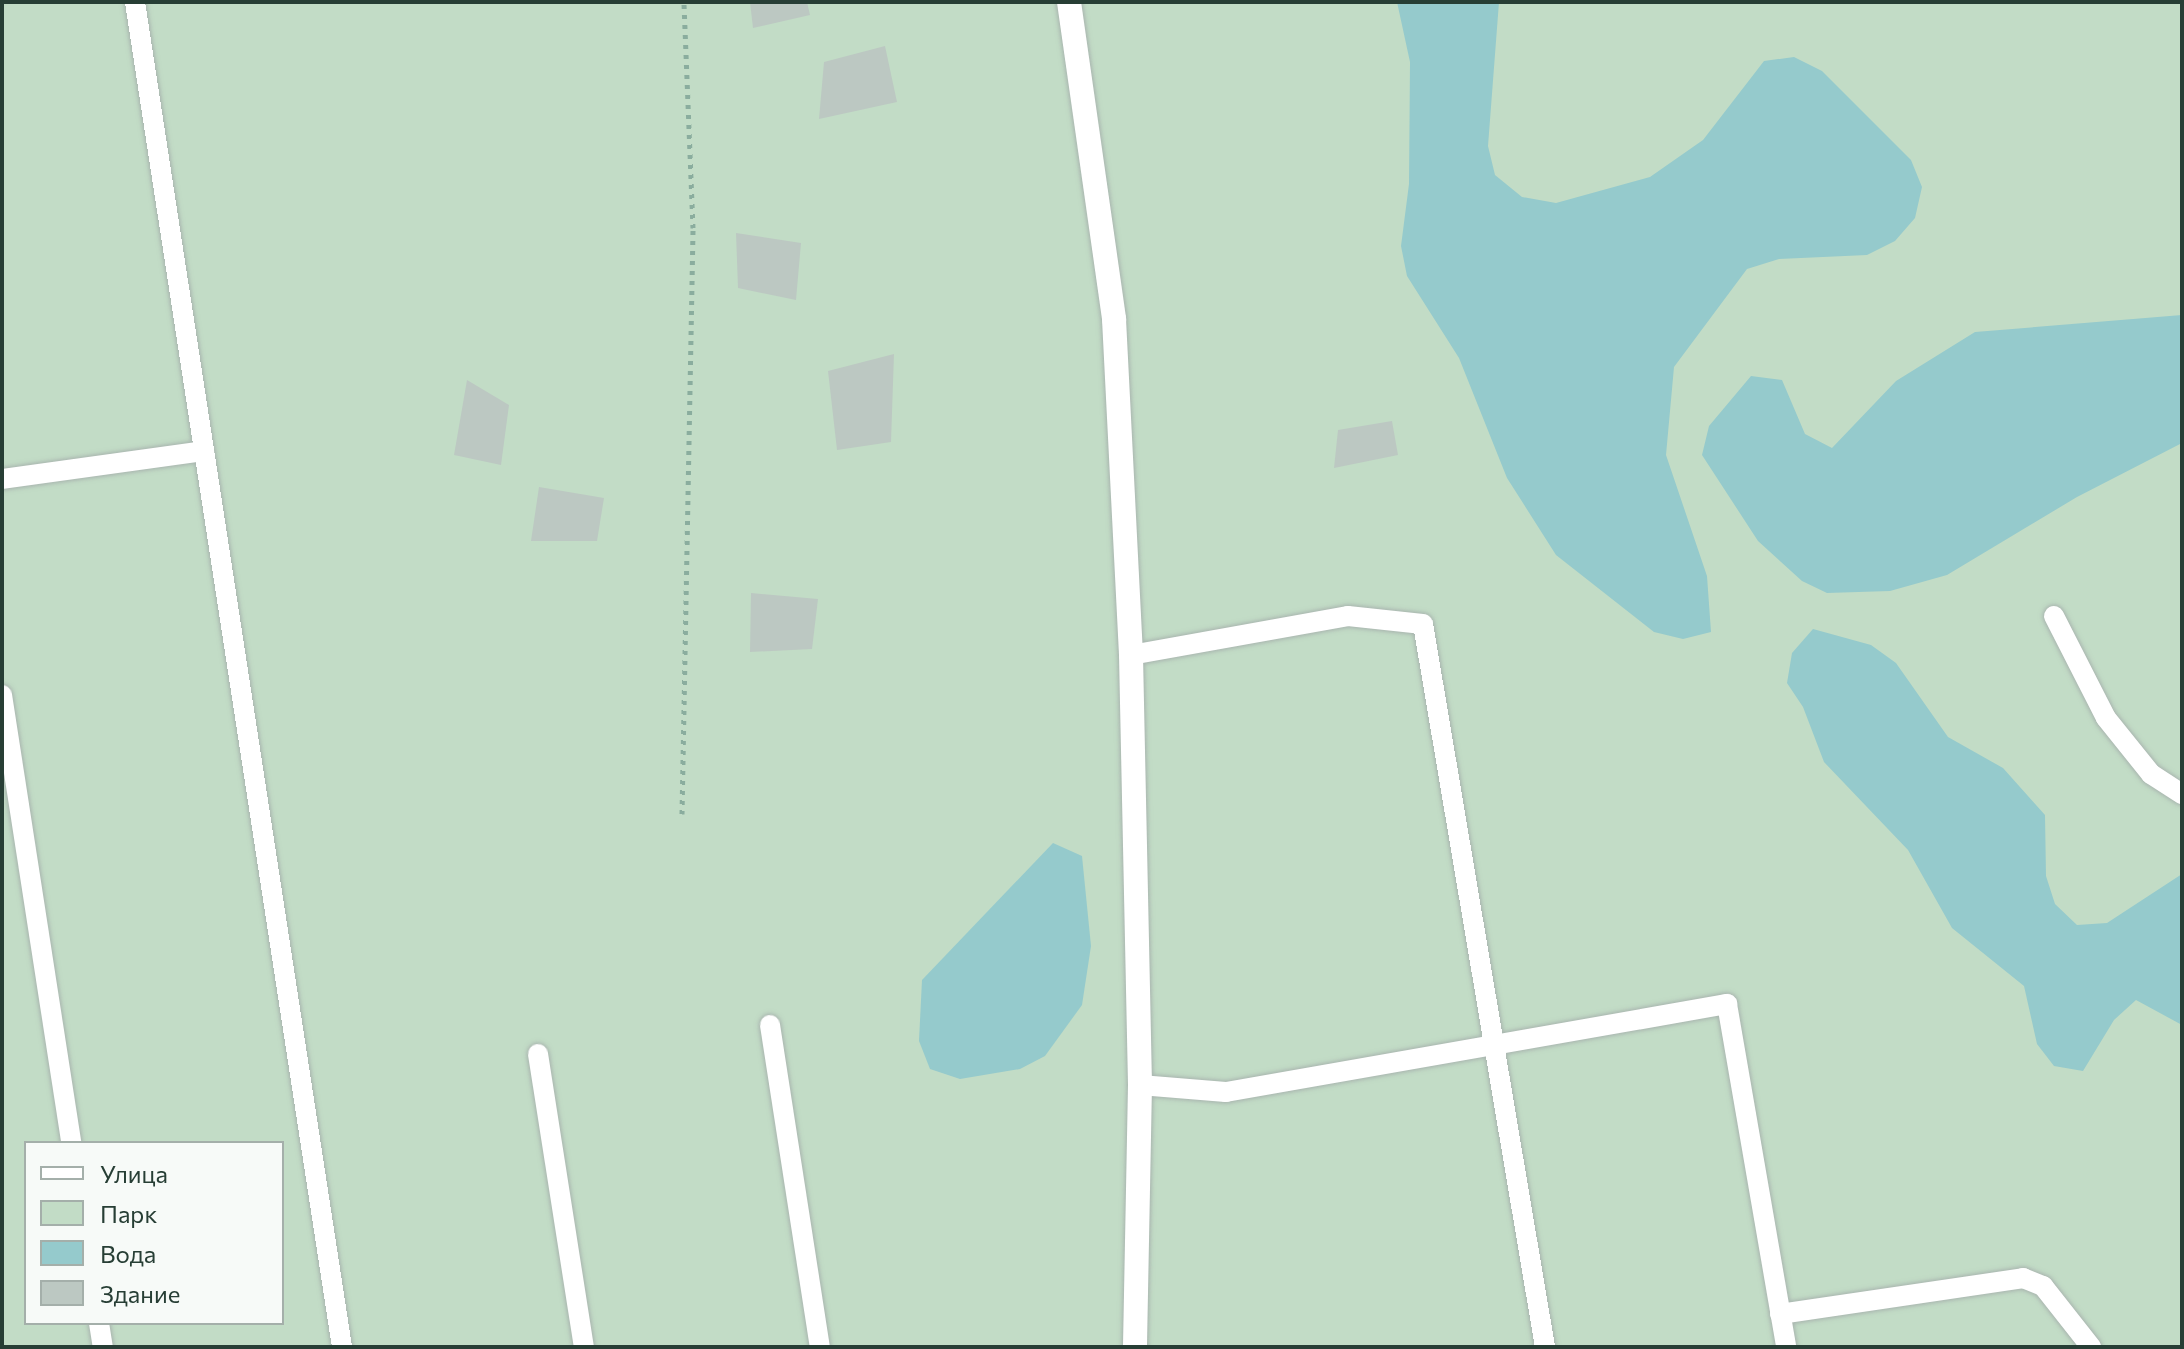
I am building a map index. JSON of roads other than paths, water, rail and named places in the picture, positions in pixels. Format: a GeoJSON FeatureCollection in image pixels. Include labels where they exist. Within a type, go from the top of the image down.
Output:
{"type":"FeatureCollection","features":[{"type":"Feature","properties":{"kind":"street"},"geometry":{"type":"LineString","coordinates":[[1069,2],[1114,319],[1131,655],[1140,1085],[1135,1347]]}},
{"type":"Feature","properties":{"kind":"lane"},"geometry":{"type":"LineString","coordinates":[[135,2],[342,1347]]}},
{"type":"Feature","properties":{"kind":"lane"},"geometry":{"type":"LineString","coordinates":[[2,479],[204,451]]}},
{"type":"Feature","properties":{"kind":"lane"},"geometry":{"type":"LineString","coordinates":[[1131,655],[1348,616],[1423,624],[1545,1347]]}},
{"type":"Feature","properties":{"kind":"lane"},"geometry":{"type":"LineString","coordinates":[[2054,616],[2106,718],[2151,774],[2182,794]]}},
{"type":"Feature","properties":{"kind":"lane"},"geometry":{"type":"LineString","coordinates":[[2,695],[71,1141]]}},
{"type":"Feature","properties":{"kind":"lane"},"geometry":{"type":"LineString","coordinates":[[1140,1085],[1226,1092],[1727,1004],[1786,1347]]}},
{"type":"Feature","properties":{"kind":"lane"},"geometry":{"type":"LineString","coordinates":[[770,1025],[820,1347]]}},
{"type":"Feature","properties":{"kind":"lane"},"geometry":{"type":"LineString","coordinates":[[538,1054],[584,1347]]}},
{"type":"Feature","properties":{"kind":"lane"},"geometry":{"type":"LineString","coordinates":[[1780,1314],[2023,1278],[2043,1286],[2091,1347]]}},
{"type":"Feature","properties":{"kind":"lane"},"geometry":{"type":"LineString","coordinates":[[99,1325],[103,1347]]}},
{"type":"Feature","properties":{"kind":"water"},"geometry":{"type":"Polygon","coordinates":[[[1397,2],[1499,2],[1488,146],[1495,175],[1522,197],[1556,203],[1650,177],[1703,140],[1764,61],[1794,57],[1822,71],[1911,160],[1922,187],[1915,218],[1895,241],[1867,255],[1779,259],[1747,269],[1674,367],[1666,455],[1707,576],[1711,632],[1683,639],[1654,632],[1556,555],[1507,478],[1459,358],[1407,276],[1401,246],[1409,184],[1410,62],[1397,2]]]}},
{"type":"Feature","properties":{"kind":"water"},"geometry":{"type":"Polygon","coordinates":[[[2182,315],[2182,443],[2077,497],[1947,575],[1890,591],[1827,593],[1802,581],[1758,541],[1702,455],[1709,426],[1751,376],[1782,380],[1805,434],[1832,448],[1896,381],[1975,332],[2182,315]]]}},
{"type":"Feature","properties":{"kind":"water"},"geometry":{"type":"Polygon","coordinates":[[[1813,629],[1871,645],[1896,663],[1948,737],[2003,768],[2045,815],[2046,876],[2055,904],[2077,925],[2107,923],[2182,874],[2182,1025],[2136,1000],[2114,1020],[2083,1071],[2054,1066],[2037,1044],[2024,986],[1952,928],[1908,850],[1824,762],[1803,707],[1787,683],[1792,653],[1813,629]]]}},
{"type":"Feature","properties":{"kind":"water"},"geometry":{"type":"Polygon","coordinates":[[[1053,843],[1082,856],[1091,946],[1082,1005],[1045,1056],[1020,1069],[960,1079],[930,1069],[919,1041],[922,980],[1053,843]]]}}]}
